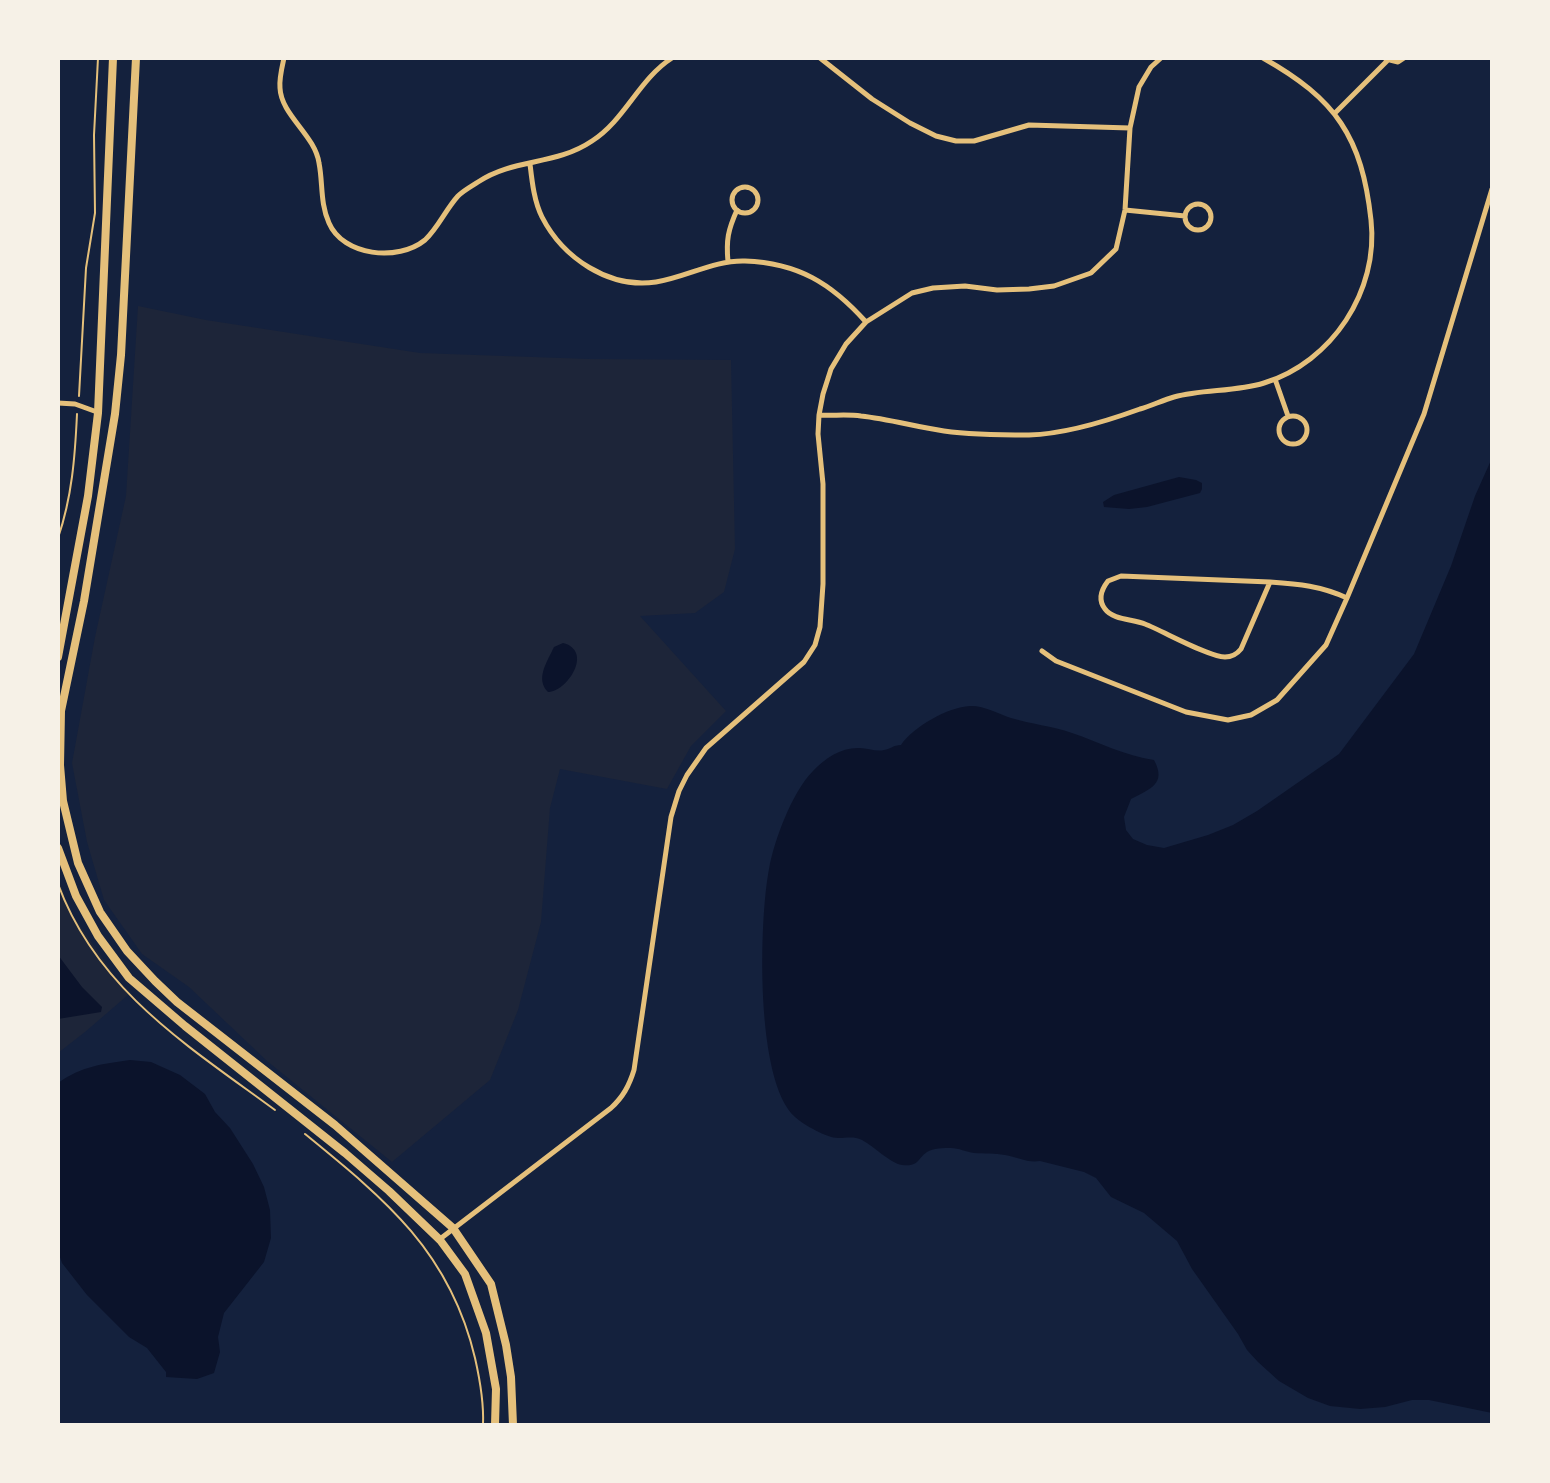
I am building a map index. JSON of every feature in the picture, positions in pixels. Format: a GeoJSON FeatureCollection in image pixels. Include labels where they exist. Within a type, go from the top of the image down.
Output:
{"type":"FeatureCollection","features":[{"type":"Feature","properties":{"kind":"main road"},"geometry":{"type":"LineString","coordinates":[[58,657],[88,496],[98,413],[113,58]]}},
{"type":"Feature","properties":{"kind":"main road"},"geometry":{"type":"LineString","coordinates":[[136,58],[121,355],[115,414],[84,601],[61,711],[63,801],[78,863],[100,912],[127,951],[155,981],[177,1002],[335,1125],[453,1228],[491,1284],[508,1356],[513,1425]]}},
{"type":"Feature","properties":{"kind":"main road"},"geometry":{"type":"LineString","coordinates":[[58,848],[76,896],[98,936],[129,978],[345,1153],[440,1240],[465,1274],[486,1333],[496,1389],[495,1425]]}},
{"type":"Feature","properties":{"kind":"street"},"geometry":{"type":"LineString","coordinates":[[284,58],[279,90],[319,160],[323,206],[330,227],[349,245],[390,254],[425,240],[460,194],[496,172],[571,154],[594,140],[614,123],[639,90],[672,58]]}},
{"type":"Feature","properties":{"kind":"street"},"geometry":{"type":"LineString","coordinates":[[820,58],[872,99],[910,123],[936,136],[956,141],[974,141],[1029,125],[1130,128]]}},
{"type":"Feature","properties":{"kind":"street"},"geometry":{"type":"LineString","coordinates":[[440,1240],[567,1144],[623,1097],[634,1070],[671,817],[679,791],[706,748],[804,662],[815,645],[820,627],[823,584],[819,415],[831,369],[846,344],[866,322],[912,293],[965,286],[997,290],[1029,289],[1054,286],[1091,273],[1116,249],[1125,210],[1130,128],[1139,87],[1151,67],[1161,58]]}},
{"type":"Feature","properties":{"kind":"street"},"geometry":{"type":"LineString","coordinates":[[819,415],[859,416],[945,431],[1033,435],[1098,424],[1175,397],[1259,385],[1305,364],[1337,334],[1355,307],[1370,260],[1372,227],[1367,186],[1359,158],[1335,113],[1304,85],[1263,58]]}},
{"type":"Feature","properties":{"kind":"street"},"geometry":{"type":"LineString","coordinates":[[1335,113],[1387,59],[1398,62],[1404,58]]}},
{"type":"Feature","properties":{"kind":"street"},"geometry":{"type":"LineString","coordinates":[[530,164],[541,216],[560,244],[577,260],[605,276],[628,282],[654,282],[728,262],[766,263],[811,276],[833,289],[866,322]]}},
{"type":"Feature","properties":{"kind":"street"},"geometry":{"type":"LineString","coordinates":[[744,187],[753,190],[758,202],[754,210],[746,213],[737,210],[732,203],[736,191],[744,187]]}},
{"type":"Feature","properties":{"kind":"street"},"geometry":{"type":"LineString","coordinates":[[1042,651],[1056,661],[1176,708],[1228,720],[1251,715],[1277,700],[1326,645],[1347,598],[1424,414],[1492,189]]}},
{"type":"Feature","properties":{"kind":"street"},"geometry":{"type":"LineString","coordinates":[[1197,205],[1209,210],[1210,219],[1206,227],[1198,230],[1190,228],[1185,216],[1189,208],[1197,205]]}},
{"type":"Feature","properties":{"kind":"street"},"geometry":{"type":"LineString","coordinates":[[728,262],[726,240],[737,210]]}},
{"type":"Feature","properties":{"kind":"street"},"geometry":{"type":"LineString","coordinates":[[1125,210],[1185,216]]}},
{"type":"Feature","properties":{"kind":"street"},"geometry":{"type":"LineString","coordinates":[[1275,379],[1288,416]]}},
{"type":"Feature","properties":{"kind":"street"},"geometry":{"type":"LineString","coordinates":[[58,403],[98,413]]}},
{"type":"Feature","properties":{"kind":"street"},"geometry":{"type":"LineString","coordinates":[[1288,416],[1298,416],[1305,422],[1308,432],[1299,443],[1284,441],[1279,433],[1280,423],[1288,416]]}},
{"type":"Feature","properties":{"kind":"street"},"geometry":{"type":"LineString","coordinates":[[1270,582],[1241,649],[1237,654],[1225,657],[1143,623],[1111,615],[1101,599],[1108,581],[1121,576],[1270,582],[1315,586],[1347,598]]}},
{"type":"Feature","properties":{"kind":"path"},"geometry":{"type":"LineString","coordinates":[[58,538],[73,477],[86,268],[95,213],[94,135],[98,58]]}},
{"type":"Feature","properties":{"kind":"path"},"geometry":{"type":"LineString","coordinates":[[58,884],[88,943],[128,995],[209,1062],[282,1115]]}},
{"type":"Feature","properties":{"kind":"path"},"geometry":{"type":"LineString","coordinates":[[304,1134],[398,1215],[440,1270],[457,1301],[470,1337],[484,1411],[483,1425]]}},
{"type":"Feature","properties":{"kind":"shaded area"},"geometry":{"type":"Polygon","coordinates":[[[138,306],[206,320],[420,353],[731,360],[735,549],[724,592],[695,613],[640,616],[726,711],[691,746],[667,789],[560,769],[550,808],[541,922],[518,1010],[490,1080],[392,1162],[267,1061],[189,987],[142,954],[104,900],[87,842],[72,763],[95,637],[126,496],[138,306]]]}},
{"type":"Feature","properties":{"kind":"shaded area"},"geometry":{"type":"Polygon","coordinates":[[[1492,458],[1492,1413],[1429,1400],[1360,1409],[1330,1406],[1308,1398],[1279,1381],[1258,1362],[1192,1269],[1177,1241],[1144,1213],[1111,1197],[1096,1178],[1040,1161],[954,1148],[932,1150],[915,1164],[902,1165],[862,1140],[828,1136],[795,1117],[782,1098],[773,1070],[763,999],[763,925],[769,869],[791,804],[805,780],[823,762],[847,749],[881,750],[901,745],[932,719],[970,706],[1064,731],[1154,760],[1158,768],[1157,780],[1150,789],[1131,799],[1124,817],[1126,830],[1133,839],[1164,848],[1233,825],[1339,754],[1414,654],[1492,458]]]}},
{"type":"Feature","properties":{"kind":"shaded area"},"geometry":{"type":"Polygon","coordinates":[[[1179,477],[1202,483],[1200,493],[1147,507],[1104,507],[1103,502],[1114,495],[1179,477]]]}},
{"type":"Feature","properties":{"kind":"shaded area"},"geometry":{"type":"Polygon","coordinates":[[[563,643],[572,647],[577,662],[569,679],[548,692],[542,676],[554,647],[563,643]]]}},
{"type":"Feature","properties":{"kind":"shaded area"},"geometry":{"type":"Polygon","coordinates":[[[58,877],[70,911],[128,995],[58,1053],[58,877]]]}},
{"type":"Feature","properties":{"kind":"shaded area"},"geometry":{"type":"Polygon","coordinates":[[[58,955],[102,1007],[101,1012],[58,1019],[58,955]]]}},
{"type":"Feature","properties":{"kind":"shaded area"},"geometry":{"type":"Polygon","coordinates":[[[130,1060],[151,1062],[180,1075],[205,1094],[253,1164],[270,1210],[271,1238],[264,1262],[224,1313],[218,1337],[220,1352],[214,1373],[197,1379],[166,1377],[166,1372],[147,1348],[129,1337],[87,1295],[62,1263],[58,1251],[58,1083],[84,1069],[130,1060]]]}}]}
